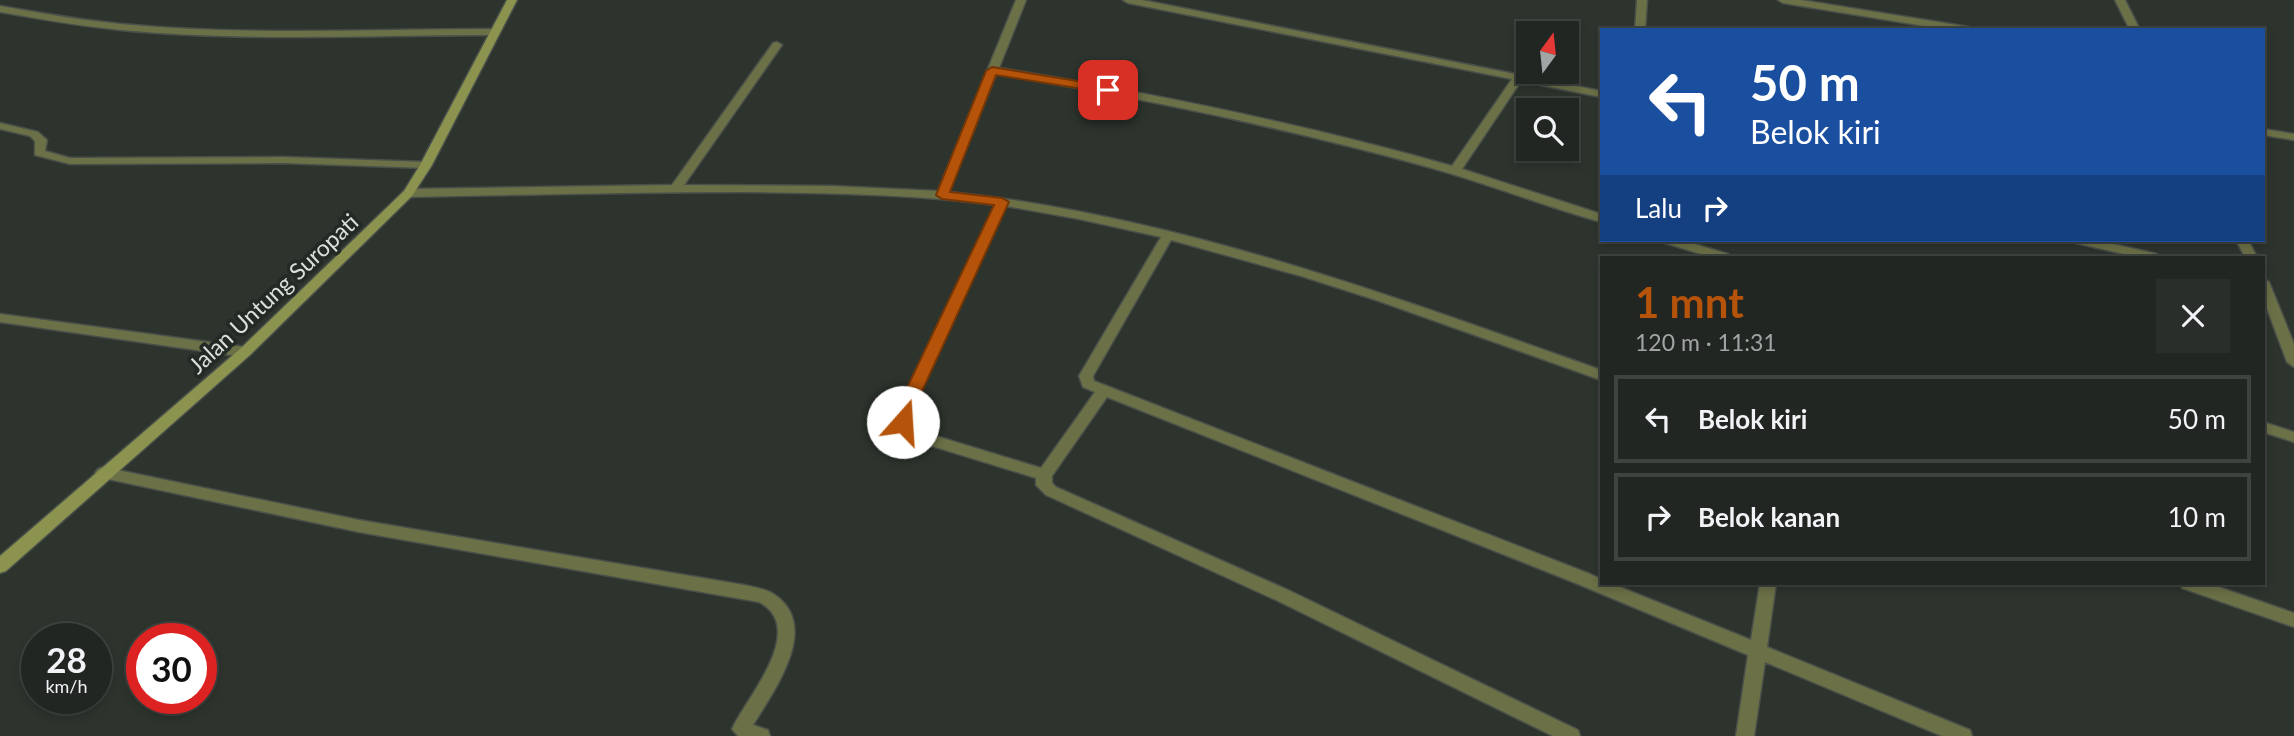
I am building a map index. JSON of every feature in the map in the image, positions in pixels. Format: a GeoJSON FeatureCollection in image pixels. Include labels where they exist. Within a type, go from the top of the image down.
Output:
{"type":"FeatureCollection","features":[{"type":"Feature","properties":{"kind":"main road","name":"Jalan Untung Suropati"},"geometry":{"type":"LineString","coordinates":[[0,566],[244,352],[408,193],[426,165],[512,0]]}},
{"type":"Feature","properties":{"kind":"street"},"geometry":{"type":"LineString","coordinates":[[942,195],[1021,0]]}},
{"type":"Feature","properties":{"kind":"street"},"geometry":{"type":"LineString","coordinates":[[1128,0],[1516,79]]}},
{"type":"Feature","properties":{"kind":"street"},"geometry":{"type":"LineString","coordinates":[[1640,28],[1642,0]]}},
{"type":"Feature","properties":{"kind":"street"},"geometry":{"type":"LineString","coordinates":[[1783,0],[1957,28]]}},
{"type":"Feature","properties":{"kind":"street"},"geometry":{"type":"LineString","coordinates":[[2120,0],[2134,28]]}},
{"type":"Feature","properties":{"kind":"street"},"geometry":{"type":"LineString","coordinates":[[0,9],[119,28],[180,33],[494,32]]}},
{"type":"Feature","properties":{"kind":"street"},"geometry":{"type":"LineString","coordinates":[[676,188],[777,45]]}},
{"type":"Feature","properties":{"kind":"street"},"geometry":{"type":"LineString","coordinates":[[992,71],[1084,85],[1203,109],[1455,171],[1600,218]]}},
{"type":"Feature","properties":{"kind":"street"},"geometry":{"type":"LineString","coordinates":[[1455,171],[1516,80]]}},
{"type":"Feature","properties":{"kind":"street"},"geometry":{"type":"LineString","coordinates":[[1545,84],[1600,94]]}},
{"type":"Feature","properties":{"kind":"street"},"geometry":{"type":"LineString","coordinates":[[0,126],[34,134],[41,140],[39,153],[70,161],[283,160],[426,165]]}},
{"type":"Feature","properties":{"kind":"street"},"geometry":{"type":"LineString","coordinates":[[2265,132],[2294,137]]}},
{"type":"Feature","properties":{"kind":"street"},"geometry":{"type":"LineString","coordinates":[[408,193],[676,188],[851,190],[942,195],[1002,202],[1222,247],[1344,283],[1600,375]]}},
{"type":"Feature","properties":{"kind":"street"},"geometry":{"type":"LineString","coordinates":[[1002,202],[902,415],[903,422],[911,434],[1044,475]]}},
{"type":"Feature","properties":{"kind":"street"},"geometry":{"type":"LineString","coordinates":[[1168,235],[1086,376],[1088,384],[1584,579],[1963,736]]}},
{"type":"Feature","properties":{"kind":"street"},"geometry":{"type":"LineString","coordinates":[[1676,242],[1721,256]]}},
{"type":"Feature","properties":{"kind":"street"},"geometry":{"type":"LineString","coordinates":[[2089,242],[2149,256]]}},
{"type":"Feature","properties":{"kind":"street"},"geometry":{"type":"LineString","coordinates":[[2265,288],[2294,362]]}},
{"type":"Feature","properties":{"kind":"street"},"geometry":{"type":"LineString","coordinates":[[0,318],[244,352]]}},
{"type":"Feature","properties":{"kind":"street"},"geometry":{"type":"LineString","coordinates":[[1104,391],[1044,475],[1044,485],[1051,491],[1282,594],[1572,736]]}},
{"type":"Feature","properties":{"kind":"street"},"geometry":{"type":"LineString","coordinates":[[2265,428],[2294,437]]}},
{"type":"Feature","properties":{"kind":"street"},"geometry":{"type":"LineString","coordinates":[[103,473],[359,526],[730,589],[768,598],[783,612],[789,630],[783,655],[739,732],[761,736]]}},
{"type":"Feature","properties":{"kind":"street"},"geometry":{"type":"LineString","coordinates":[[1745,736],[1769,585]]}},
{"type":"Feature","properties":{"kind":"street"},"geometry":{"type":"LineString","coordinates":[[2194,585],[2294,620]]}},
{"type":"Feature","properties":{"kind":"route"},"geometry":{"type":"LineString","coordinates":[[903,422],[902,415],[1002,202],[942,195],[992,71],[1108,90]]}}]}
